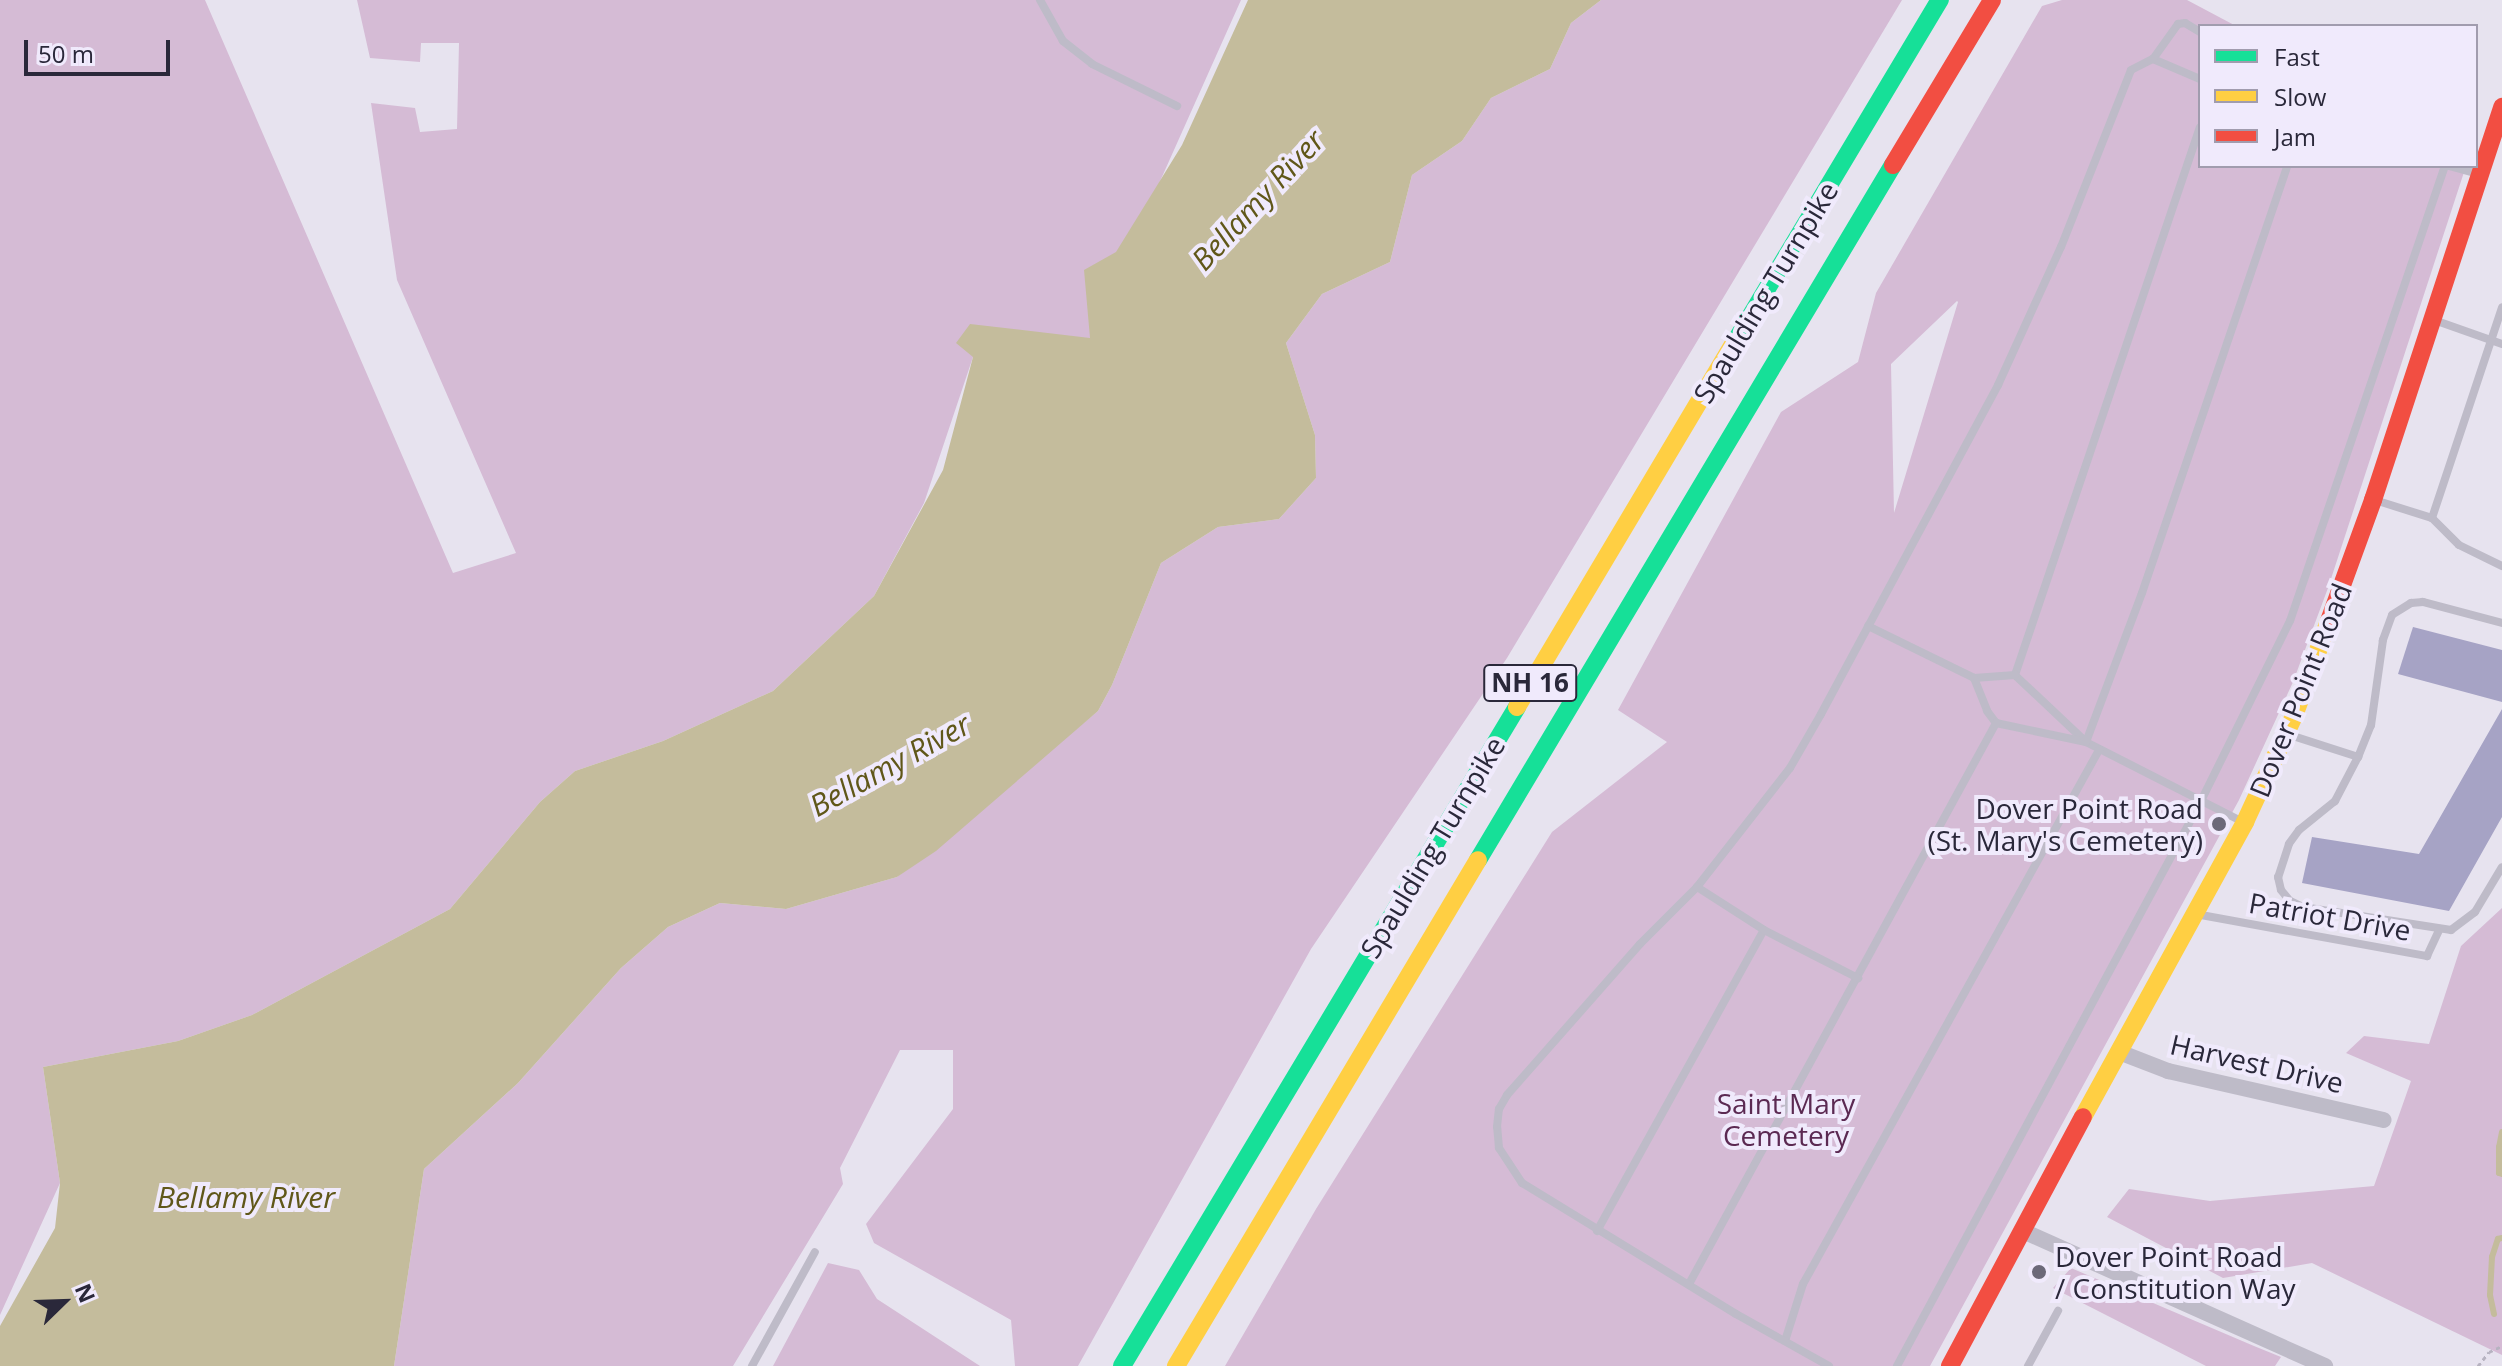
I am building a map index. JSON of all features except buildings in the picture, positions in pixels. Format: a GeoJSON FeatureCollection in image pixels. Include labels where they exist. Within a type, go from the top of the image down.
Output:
{"type":"FeatureCollection","features":[{"type":"Feature","properties":{"kind":"main road","name":"Spaulding Turnpike"},"geometry":{"type":"LineString","coordinates":[[1122,1366],[1940,0]]}},
{"type":"Feature","properties":{"kind":"main road","name":"Spaulding Turnpike"},"geometry":{"type":"LineString","coordinates":[[1176,1366],[1992,0]]}},
{"type":"Feature","properties":{"kind":"main road","name":"Dover Point Road"},"geometry":{"type":"LineString","coordinates":[[1950,1366],[2197,914],[2245,822],[2286,733],[2373,500],[2479,174],[2498,131],[2502,107]]}},
{"type":"Feature","properties":{"kind":"street","name":"Harvest Drive"},"geometry":{"type":"LineString","coordinates":[[2119,1052],[2168,1071],[2384,1120]]}},
{"type":"Feature","properties":{"kind":"street"},"geometry":{"type":"LineString","coordinates":[[2023,1231],[2297,1360],[2325,1366]]}},
{"type":"Feature","properties":{"kind":"lane"},"geometry":{"type":"LineString","coordinates":[[1040,0],[1063,41],[1082,56],[1177,106]]}},
{"type":"Feature","properties":{"kind":"lane"},"geometry":{"type":"LineString","coordinates":[[1829,1366],[1597,1231],[1522,1183],[1499,1148],[1499,1109],[1529,1068],[1697,887],[1790,768],[2004,370],[2061,247],[2131,70],[2153,59],[2178,24],[2185,23],[2198,31]]}},
{"type":"Feature","properties":{"kind":"lane"},"geometry":{"type":"LineString","coordinates":[[2153,59],[2198,78]]}},
{"type":"Feature","properties":{"kind":"lane"},"geometry":{"type":"LineString","coordinates":[[2015,675],[2198,133]]}},
{"type":"Feature","properties":{"kind":"lane"},"geometry":{"type":"LineString","coordinates":[[2086,742],[2142,593],[2286,168]]}},
{"type":"Feature","properties":{"kind":"lane"},"geometry":{"type":"LineString","coordinates":[[1897,1366],[2200,803],[2290,621],[2446,168]]}},
{"type":"Feature","properties":{"kind":"lane"},"geometry":{"type":"LineString","coordinates":[[2455,168],[2479,174]]}},
{"type":"Feature","properties":{"kind":"lane"},"geometry":{"type":"LineString","coordinates":[[2432,518],[2502,307]]}},
{"type":"Feature","properties":{"kind":"lane"},"geometry":{"type":"LineString","coordinates":[[2433,320],[2502,344]]}},
{"type":"Feature","properties":{"kind":"lane"},"geometry":{"type":"LineString","coordinates":[[2373,500],[2432,518],[2459,545],[2502,566]]}},
{"type":"Feature","properties":{"kind":"lane"},"geometry":{"type":"LineString","coordinates":[[2502,623],[2423,602],[2411,603],[2392,615],[2383,640],[2371,725],[2358,757],[2344,789],[2299,830],[2289,844],[2278,877],[2281,890],[2290,901],[2303,907],[2451,930],[2475,912],[2502,867]]}},
{"type":"Feature","properties":{"kind":"lane"},"geometry":{"type":"LineString","coordinates":[[1868,626],[1974,678],[2015,675],[2086,742],[2200,803],[2245,822]]}},
{"type":"Feature","properties":{"kind":"lane"},"geometry":{"type":"LineString","coordinates":[[1974,678],[1987,711],[1996,723],[2086,742]]}},
{"type":"Feature","properties":{"kind":"lane"},"geometry":{"type":"LineString","coordinates":[[1689,1284],[1996,723]]}},
{"type":"Feature","properties":{"kind":"lane"},"geometry":{"type":"LineString","coordinates":[[2286,733],[2358,757]]}},
{"type":"Feature","properties":{"kind":"lane"},"geometry":{"type":"LineString","coordinates":[[1785,1341],[1803,1284],[2099,750]]}},
{"type":"Feature","properties":{"kind":"lane"},"geometry":{"type":"LineString","coordinates":[[1697,887],[1764,930],[1858,978]]}},
{"type":"Feature","properties":{"kind":"lane","name":"Patriot Drive"},"geometry":{"type":"LineString","coordinates":[[2197,914],[2427,956],[2439,930]]}},
{"type":"Feature","properties":{"kind":"lane"},"geometry":{"type":"LineString","coordinates":[[1597,1231],[1764,930]]}},
{"type":"Feature","properties":{"kind":"lane"},"geometry":{"type":"LineString","coordinates":[[752,1366],[815,1252]]}},
{"type":"Feature","properties":{"kind":"lane"},"geometry":{"type":"LineString","coordinates":[[2028,1366],[2058,1311]]}},
{"type":"Feature","properties":{"kind":"path"},"geometry":{"type":"LineString","coordinates":[[2478,1366],[2489,1352],[2502,1346]]}},
{"type":"Feature","properties":{"kind":"green space"},"geometry":{"type":"Polygon","coordinates":[[[0,0],[205,0],[453,573],[516,553],[397,280],[371,103],[415,108],[420,132],[457,129],[459,43],[421,43],[420,62],[370,58],[357,0],[1241,0],[1090,338],[973,357],[924,503],[874,596],[773,691],[663,741],[575,771],[540,802],[450,909],[252,1015],[178,1041],[43,1067],[60,1183],[0,1315],[0,0]]]}},
{"type":"Feature","properties":{"kind":"green space"},"geometry":{"type":"Polygon","coordinates":[[[1601,0],[1902,0],[1507,658],[1311,949],[1078,1366],[1015,1366],[1011,1320],[874,1243],[866,1224],[953,1109],[953,1050],[900,1050],[840,1168],[843,1184],[733,1366],[394,1366],[424,1169],[518,1083],[621,968],[668,927],[720,903],[786,909],[897,877],[1098,711],[1112,685],[1161,563],[1218,527],[1279,519],[1316,478],[1315,435],[1286,343],[1322,294],[1390,262],[1412,175],[1462,141],[1491,98],[1550,69],[1571,23],[1601,0]]]}},
{"type":"Feature","properties":{"kind":"green space","name":"Saint Mary Cemetery"},"geometry":{"type":"Polygon","coordinates":[[[2062,0],[2187,0],[2232,24],[2198,24],[2198,168],[2465,168],[2328,588],[2293,682],[2239,800],[1930,1366],[1225,1366],[1316,1209],[1552,832],[1667,742],[1618,710],[1781,412],[1858,362],[1876,293],[2042,6],[2062,0]],[[1957,301],[1891,364],[1894,513],[1958,302],[1957,301]]]}},
{"type":"Feature","properties":{"kind":"green space"},"geometry":{"type":"Polygon","coordinates":[[[2502,908],[2502,1355],[2312,1263],[2223,1278],[2107,1217],[2129,1189],[2210,1201],[2374,1186],[2411,1081],[2346,1053],[2364,1036],[2429,1044],[2461,946],[2502,908]]]}},
{"type":"Feature","properties":{"kind":"green space"},"geometry":{"type":"Polygon","coordinates":[[[828,1263],[859,1270],[877,1299],[980,1366],[773,1366],[828,1263]]]}},
{"type":"Feature","properties":{"kind":"green space"},"geometry":{"type":"Polygon","coordinates":[[[2071,1268],[2281,1357],[2275,1366],[2206,1366],[2053,1288],[2071,1268]]]}},
{"type":"Feature","properties":{"kind":"water","name":"Bellamy River"},"geometry":{"type":"Polygon","coordinates":[[[1248,0],[1601,0],[1571,23],[1550,69],[1491,98],[1462,141],[1412,175],[1390,262],[1322,294],[1286,343],[1315,435],[1316,478],[1279,519],[1218,527],[1161,563],[1112,685],[1098,711],[936,851],[897,877],[786,909],[720,903],[668,927],[621,968],[518,1083],[424,1169],[394,1366],[0,1366],[0,1326],[55,1228],[60,1183],[43,1067],[178,1041],[252,1015],[450,909],[540,802],[575,771],[663,741],[773,691],[874,596],[943,470],[973,357],[956,343],[970,324],[1090,338],[1084,270],[1116,252],[1182,145],[1248,0]]]}},
{"type":"Feature","properties":{"kind":"waterway"},"geometry":{"type":"LineString","coordinates":[[2502,1132],[2499,1147],[2499,1173],[2502,1174]]}},
{"type":"Feature","properties":{"kind":"waterway"},"geometry":{"type":"LineString","coordinates":[[2494,1314],[2490,1295],[2492,1257],[2498,1239],[2502,1238]]}},
{"type":"Feature","properties":{"kind":"traffic: fast"},"geometry":{"type":"LineString","coordinates":[[1735,342],[1940,0]]}},
{"type":"Feature","properties":{"kind":"traffic: fast"},"geometry":{"type":"LineString","coordinates":[[1478,860],[1893,165]]}},
{"type":"Feature","properties":{"kind":"traffic: fast"},"geometry":{"type":"LineString","coordinates":[[1122,1366],[1517,707]]}},
{"type":"Feature","properties":{"kind":"traffic: slow"},"geometry":{"type":"LineString","coordinates":[[1517,707],[1735,342]]}},
{"type":"Feature","properties":{"kind":"traffic: slow"},"geometry":{"type":"LineString","coordinates":[[2083,1117],[2245,822],[2294,716],[2329,621]]}},
{"type":"Feature","properties":{"kind":"traffic: slow"},"geometry":{"type":"LineString","coordinates":[[1176,1366],[1478,860]]}},
{"type":"Feature","properties":{"kind":"traffic: jam"},"geometry":{"type":"LineString","coordinates":[[1893,165],[1992,0]]}},
{"type":"Feature","properties":{"kind":"traffic: jam"},"geometry":{"type":"LineString","coordinates":[[2329,621],[2373,500],[2502,107]]}},
{"type":"Feature","properties":{"kind":"traffic: jam"},"geometry":{"type":"LineString","coordinates":[[1950,1366],[2083,1117]]}},
{"type":"Feature","properties":{"kind":"place","name":"Dover Point Road (St. Mary's Cemetery)"},"geometry":{"type":"Point","coordinates":[2219,824]}},
{"type":"Feature","properties":{"kind":"place","name":"Dover Point Road / Constitution Way"},"geometry":{"type":"Point","coordinates":[2039,1272]}}]}
